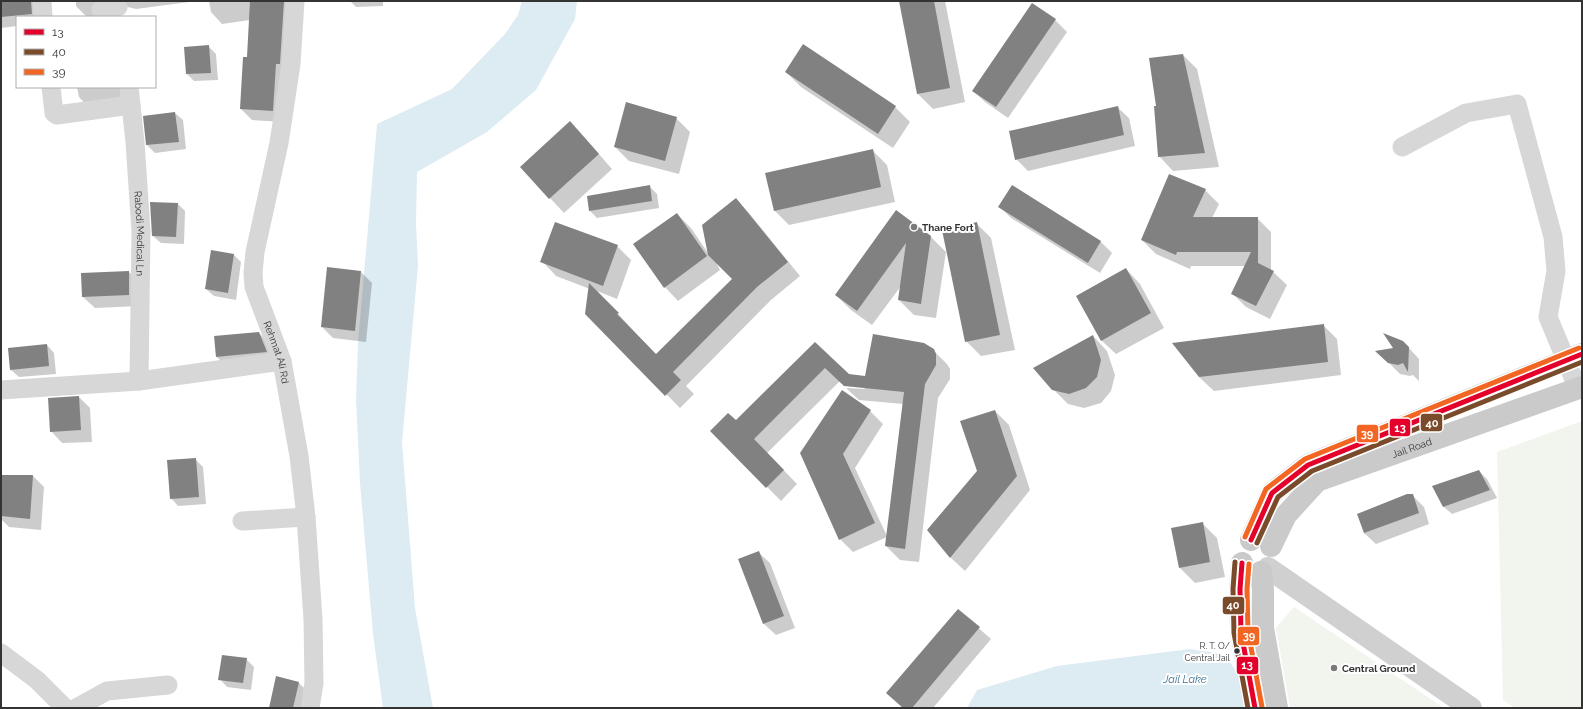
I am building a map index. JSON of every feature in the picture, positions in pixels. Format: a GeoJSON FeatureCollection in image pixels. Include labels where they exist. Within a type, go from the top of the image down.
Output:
{"type":"FeatureCollection","features":[{"type":"Feature","properties":{"kind":"main road"},"geometry":{"type":"LineString","coordinates":[[1261,543],[1272,493],[1308,465],[1574,357]]}},
{"type":"Feature","properties":{"kind":"main road","name":"Jail Road"},"geometry":{"type":"LineString","coordinates":[[1261,543],[1317,481],[1580,388]]}},
{"type":"Feature","properties":{"kind":"main road"},"geometry":{"type":"LineString","coordinates":[[1261,543],[1243,547],[1241,553],[1257,568],[1471,708]]}},
{"type":"Feature","properties":{"kind":"main road"},"geometry":{"type":"LineString","coordinates":[[1255,708],[1241,632],[1240,589],[1257,568],[1273,562],[1274,557],[1261,543]]}},
{"type":"Feature","properties":{"kind":"main road"},"geometry":{"type":"LineString","coordinates":[[1257,568],[1263,589],[1263,628],[1277,708]]}},
{"type":"Feature","properties":{"kind":"street"},"geometry":{"type":"LineString","coordinates":[[42,1],[43,16]]}},
{"type":"Feature","properties":{"kind":"street","name":"Rehmat Ali Rd"},"geometry":{"type":"LineString","coordinates":[[295,1],[291,64],[279,143],[255,252],[253,273],[254,287],[282,361],[299,456],[306,517],[313,619],[314,683],[310,708]]}},
{"type":"Feature","properties":{"kind":"street"},"geometry":{"type":"LineString","coordinates":[[51,88],[54,113],[57,115],[130,96]]}},
{"type":"Feature","properties":{"kind":"street","name":"Rabodi Medical Ln"},"geometry":{"type":"LineString","coordinates":[[130,96],[135,142],[141,231],[139,381]]}},
{"type":"Feature","properties":{"kind":"street"},"geometry":{"type":"LineString","coordinates":[[1402,146],[1466,113],[1517,104],[1553,237],[1556,271],[1548,317],[1574,357],[1580,388]]}},
{"type":"Feature","properties":{"kind":"street"},"geometry":{"type":"LineString","coordinates":[[1,390],[139,381],[282,361]]}},
{"type":"Feature","properties":{"kind":"street"},"geometry":{"type":"LineString","coordinates":[[242,521],[306,517]]}},
{"type":"Feature","properties":{"kind":"street"},"geometry":{"type":"LineString","coordinates":[[1,653],[37,680],[65,708]]}},
{"type":"Feature","properties":{"kind":"street"},"geometry":{"type":"LineString","coordinates":[[76,708],[107,691],[168,685]]}},
{"type":"Feature","properties":{"kind":"shaded area"},"geometry":{"type":"Polygon","coordinates":[[[1582,421],[1582,708],[1515,708],[1503,700],[1497,452],[1582,421]]]}},
{"type":"Feature","properties":{"kind":"shaded area","name":"Central Ground"},"geometry":{"type":"Polygon","coordinates":[[[1294,607],[1444,708],[1290,708],[1276,628],[1294,607]]]}},
{"type":"Feature","properties":{"kind":"water"},"geometry":{"type":"Polygon","coordinates":[[[522,1],[577,1],[575,19],[536,90],[487,132],[417,172],[416,224],[418,266],[402,442],[415,608],[433,708],[383,708],[373,634],[360,483],[356,399],[358,343],[377,124],[452,89],[505,34],[518,15],[522,1]]]}},
{"type":"Feature","properties":{"kind":"water","name":"Jail Lake"},"geometry":{"type":"Polygon","coordinates":[[[1190,649],[1224,654],[1239,675],[1245,708],[967,708],[977,690],[1057,666],[1190,649]]]}},
{"type":"Feature","properties":{"kind":"building"},"geometry":{"type":"Polygon","coordinates":[[[1,1],[31,1],[32,14],[1,17],[1,1]]]}},
{"type":"Feature","properties":{"kind":"building"},"geometry":{"type":"Polygon","coordinates":[[[250,1],[284,1],[280,64],[276,64],[273,111],[240,109],[243,57],[247,57],[250,1]]]}},
{"type":"Feature","properties":{"kind":"building"},"geometry":{"type":"Polygon","coordinates":[[[899,1],[934,1],[950,88],[917,94],[899,1]]]}},
{"type":"Feature","properties":{"kind":"building"},"geometry":{"type":"Polygon","coordinates":[[[1032,3],[1056,19],[996,107],[972,91],[1032,3]]]}},
{"type":"Feature","properties":{"kind":"building"},"geometry":{"type":"Polygon","coordinates":[[[803,44],[896,106],[878,134],[785,72],[803,44]]]}},
{"type":"Feature","properties":{"kind":"building"},"geometry":{"type":"Polygon","coordinates":[[[209,45],[211,73],[186,74],[184,47],[209,45]]]}},
{"type":"Feature","properties":{"kind":"building"},"geometry":{"type":"Polygon","coordinates":[[[1183,54],[1205,153],[1158,157],[1154,106],[1156,106],[1149,58],[1183,54]]]}},
{"type":"Feature","properties":{"kind":"building"},"geometry":{"type":"Polygon","coordinates":[[[626,102],[677,117],[665,161],[614,147],[626,102]]]}},
{"type":"Feature","properties":{"kind":"building"},"geometry":{"type":"Polygon","coordinates":[[[1118,106],[1124,135],[1015,160],[1009,131],[1118,106]]]}},
{"type":"Feature","properties":{"kind":"building"},"geometry":{"type":"Polygon","coordinates":[[[175,112],[179,142],[146,145],[143,116],[175,112]]]}},
{"type":"Feature","properties":{"kind":"building"},"geometry":{"type":"Polygon","coordinates":[[[570,121],[599,154],[549,199],[520,167],[570,121]]]}},
{"type":"Feature","properties":{"kind":"building"},"geometry":{"type":"Polygon","coordinates":[[[873,149],[881,187],[774,211],[765,173],[873,149]]]}},
{"type":"Feature","properties":{"kind":"building"},"geometry":{"type":"Polygon","coordinates":[[[1169,174],[1206,189],[1193,217],[1258,217],[1258,263],[1274,271],[1256,306],[1231,294],[1251,252],[1177,252],[1176,255],[1141,240],[1169,174]]]}},
{"type":"Feature","properties":{"kind":"building"},"geometry":{"type":"Polygon","coordinates":[[[650,185],[652,201],[589,211],[587,196],[650,185]]]}},
{"type":"Feature","properties":{"kind":"building"},"geometry":{"type":"Polygon","coordinates":[[[1012,185],[1101,241],[1088,263],[998,207],[1012,185]]]}},
{"type":"Feature","properties":{"kind":"building"},"geometry":{"type":"Polygon","coordinates":[[[736,198],[788,262],[757,287],[673,372],[681,380],[665,396],[585,314],[589,283],[619,313],[617,314],[656,354],[732,279],[708,255],[702,225],[736,198]]]}},
{"type":"Feature","properties":{"kind":"building"},"geometry":{"type":"Polygon","coordinates":[[[150,202],[178,203],[176,237],[152,236],[150,202]]]}},
{"type":"Feature","properties":{"kind":"building"},"geometry":{"type":"Polygon","coordinates":[[[896,210],[931,236],[921,304],[898,300],[906,243],[857,311],[835,295],[896,210]]]}},
{"type":"Feature","properties":{"kind":"building"},"geometry":{"type":"Polygon","coordinates":[[[677,213],[707,256],[664,288],[633,244],[677,213]]]}},
{"type":"Feature","properties":{"kind":"building"},"geometry":{"type":"Polygon","coordinates":[[[555,222],[618,245],[603,286],[540,262],[555,222]]]}},
{"type":"Feature","properties":{"kind":"building"},"geometry":{"type":"Polygon","coordinates":[[[977,222],[1000,335],[965,342],[942,230],[977,222]]]}},
{"type":"Feature","properties":{"kind":"building"},"geometry":{"type":"Polygon","coordinates":[[[211,250],[234,254],[228,293],[205,289],[211,250]]]}},
{"type":"Feature","properties":{"kind":"building"},"geometry":{"type":"Polygon","coordinates":[[[327,267],[361,271],[355,331],[321,327],[327,267]]]}},
{"type":"Feature","properties":{"kind":"building"},"geometry":{"type":"Polygon","coordinates":[[[1126,268],[1151,313],[1101,341],[1076,296],[1126,268]]]}},
{"type":"Feature","properties":{"kind":"building"},"geometry":{"type":"Polygon","coordinates":[[[129,271],[129,295],[82,297],[81,273],[129,271]]]}},
{"type":"Feature","properties":{"kind":"building"},"geometry":{"type":"Polygon","coordinates":[[[1324,324],[1328,362],[1199,377],[1172,343],[1324,324]]]}},
{"type":"Feature","properties":{"kind":"building"},"geometry":{"type":"Polygon","coordinates":[[[259,332],[267,352],[216,357],[214,336],[259,332]]]}},
{"type":"Feature","properties":{"kind":"building"},"geometry":{"type":"Polygon","coordinates":[[[1383,333],[1403,341],[1409,347],[1408,372],[1403,363],[1398,365],[1388,363],[1375,351],[1393,348],[1383,333]]]}},
{"type":"Feature","properties":{"kind":"building"},"geometry":{"type":"Polygon","coordinates":[[[873,334],[924,343],[934,349],[936,354],[936,365],[925,384],[905,549],[885,546],[904,392],[844,386],[825,368],[754,439],[784,470],[766,488],[710,431],[728,413],[736,420],[815,342],[849,374],[865,376],[873,334]]]}},
{"type":"Feature","properties":{"kind":"building"},"geometry":{"type":"Polygon","coordinates":[[[1093,335],[1101,360],[1097,377],[1086,388],[1069,394],[1052,390],[1033,368],[1093,335]]]}},
{"type":"Feature","properties":{"kind":"building"},"geometry":{"type":"Polygon","coordinates":[[[47,344],[49,366],[10,370],[8,348],[47,344]]]}},
{"type":"Feature","properties":{"kind":"building"},"geometry":{"type":"Polygon","coordinates":[[[842,390],[871,410],[843,454],[875,523],[839,540],[800,453],[842,390]]]}},
{"type":"Feature","properties":{"kind":"building"},"geometry":{"type":"Polygon","coordinates":[[[79,396],[81,430],[50,432],[48,398],[79,396]]]}},
{"type":"Feature","properties":{"kind":"building"},"geometry":{"type":"Polygon","coordinates":[[[995,410],[1017,476],[950,558],[927,530],[977,471],[960,421],[995,410]]]}},
{"type":"Feature","properties":{"kind":"building"},"geometry":{"type":"Polygon","coordinates":[[[196,458],[199,497],[170,499],[167,460],[196,458]]]}},
{"type":"Feature","properties":{"kind":"building"},"geometry":{"type":"Polygon","coordinates":[[[1479,470],[1490,490],[1443,507],[1432,486],[1479,470]]]}},
{"type":"Feature","properties":{"kind":"building"},"geometry":{"type":"Polygon","coordinates":[[[1,475],[33,475],[30,519],[1,516],[1,475]]]}},
{"type":"Feature","properties":{"kind":"building"},"geometry":{"type":"Polygon","coordinates":[[[1407,494],[1413,494],[1419,513],[1364,533],[1357,514],[1407,494]]]}},
{"type":"Feature","properties":{"kind":"building"},"geometry":{"type":"Polygon","coordinates":[[[1203,522],[1210,562],[1179,568],[1171,528],[1203,522]]]}},
{"type":"Feature","properties":{"kind":"building"},"geometry":{"type":"Polygon","coordinates":[[[759,551],[784,616],[763,624],[738,559],[759,551]]]}},
{"type":"Feature","properties":{"kind":"building"},"geometry":{"type":"Polygon","coordinates":[[[958,609],[980,627],[912,708],[903,708],[886,693],[958,609]]]}},
{"type":"Feature","properties":{"kind":"building"},"geometry":{"type":"Polygon","coordinates":[[[222,655],[247,658],[243,683],[218,680],[222,655]]]}},
{"type":"Feature","properties":{"kind":"building"},"geometry":{"type":"Polygon","coordinates":[[[276,676],[299,682],[293,708],[269,708],[276,676]]]}},
{"type":"Feature","properties":{"kind":"transit line","name":"39"},"geometry":{"type":"LineString","coordinates":[[1245,537],[1266,489],[1305,459],[1579,348]]}},
{"type":"Feature","properties":{"kind":"transit line","name":"13"},"geometry":{"type":"LineString","coordinates":[[1251,540],[1272,493],[1308,465],[1582,354]]}},
{"type":"Feature","properties":{"kind":"transit line","name":"40"},"geometry":{"type":"LineString","coordinates":[[1257,543],[1278,497],[1312,471],[1582,362]]}},
{"type":"Feature","properties":{"kind":"transit line","name":"40"},"geometry":{"type":"LineString","coordinates":[[1235,562],[1233,589],[1234,633],[1248,708]]}},
{"type":"Feature","properties":{"kind":"transit line","name":"13"},"geometry":{"type":"LineString","coordinates":[[1242,563],[1240,589],[1241,632],[1255,708]]}},
{"type":"Feature","properties":{"kind":"transit line","name":"39"},"geometry":{"type":"LineString","coordinates":[[1249,564],[1247,589],[1248,631],[1262,707]]}},
{"type":"Feature","properties":{"kind":"place","name":"Thane Fort"},"geometry":{"type":"Point","coordinates":[914,227]}},
{"type":"Feature","properties":{"kind":"place","name":"R. T. O/ Central Jail"},"geometry":{"type":"Point","coordinates":[1237,651]}},
{"type":"Feature","properties":{"kind":"place","name":"Central Ground"},"geometry":{"type":"Point","coordinates":[1334,668]}}]}
